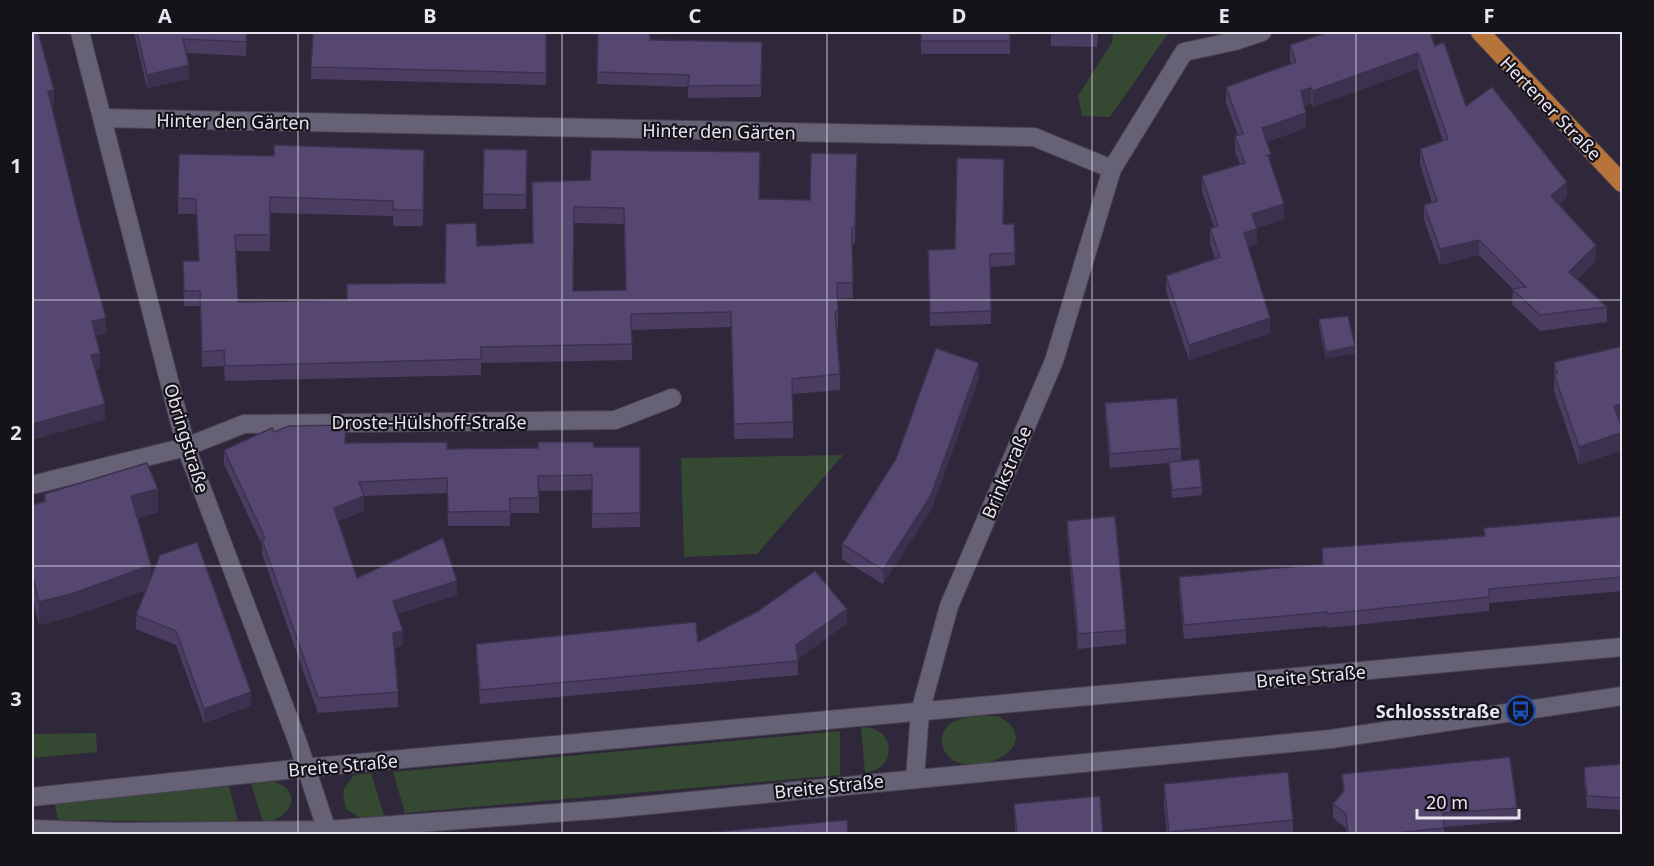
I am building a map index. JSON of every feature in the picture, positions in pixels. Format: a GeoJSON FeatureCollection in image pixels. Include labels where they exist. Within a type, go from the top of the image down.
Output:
{"type":"FeatureCollection","features":[{"type":"Feature","properties":{"kind":"main road","name":"Hertener Straße"},"geometry":{"type":"LineString","coordinates":[[1480,32],[1623,183]]}},
{"type":"Feature","properties":{"kind":"street","name":"Obringstraße"},"geometry":{"type":"LineString","coordinates":[[80,32],[186,447],[298,743],[304,768],[327,832]]}},
{"type":"Feature","properties":{"kind":"street"},"geometry":{"type":"LineString","coordinates":[[1112,169],[1184,52],[1235,41],[1262,32]]}},
{"type":"Feature","properties":{"kind":"street","name":"Hinter den Gärten"},"geometry":{"type":"LineString","coordinates":[[102,118],[1034,137],[1112,169]]}},
{"type":"Feature","properties":{"kind":"street","name":"Brinkstraße"},"geometry":{"type":"LineString","coordinates":[[915,778],[920,712],[949,606],[1054,361],[1112,169]]}},
{"type":"Feature","properties":{"kind":"street","name":"Droste-Hülshoff-Straße"},"geometry":{"type":"LineString","coordinates":[[32,485],[186,447],[244,424],[615,420],[672,398]]}},
{"type":"Feature","properties":{"kind":"street","name":"Breite Straße"},"geometry":{"type":"LineString","coordinates":[[32,797],[304,768],[1623,647]]}},
{"type":"Feature","properties":{"kind":"street","name":"Breite Straße"},"geometry":{"type":"LineString","coordinates":[[32,829],[116,832],[327,832],[608,809],[1331,739],[1623,696]]}},
{"type":"Feature","properties":{"kind":"green space"},"geometry":{"type":"Polygon","coordinates":[[[1113,32],[1169,32],[1110,117],[1082,116],[1078,96],[1112,42],[1113,32]]]}},
{"type":"Feature","properties":{"kind":"green space"},"geometry":{"type":"Polygon","coordinates":[[[843,455],[757,554],[684,557],[681,458],[843,455]]]}},
{"type":"Feature","properties":{"kind":"green space"},"geometry":{"type":"Polygon","coordinates":[[[998,716],[1011,726],[1016,736],[1014,746],[1006,754],[982,764],[968,764],[955,761],[946,754],[942,743],[947,727],[954,722],[971,717],[998,716]]]}},
{"type":"Feature","properties":{"kind":"green space"},"geometry":{"type":"Polygon","coordinates":[[[861,727],[873,728],[881,733],[887,740],[889,748],[884,764],[876,770],[865,773],[861,727]]]}},
{"type":"Feature","properties":{"kind":"green space"},"geometry":{"type":"Polygon","coordinates":[[[840,731],[840,775],[405,813],[393,772],[840,731]]]}},
{"type":"Feature","properties":{"kind":"green space"},"geometry":{"type":"Polygon","coordinates":[[[96,733],[97,752],[32,758],[32,734],[96,733]]]}},
{"type":"Feature","properties":{"kind":"green space"},"geometry":{"type":"Polygon","coordinates":[[[371,773],[384,816],[362,819],[346,809],[343,791],[354,775],[371,773]]]}},
{"type":"Feature","properties":{"kind":"green space"},"geometry":{"type":"Polygon","coordinates":[[[269,781],[287,789],[291,795],[291,802],[283,815],[263,822],[251,784],[269,781]]]}},
{"type":"Feature","properties":{"kind":"green space"},"geometry":{"type":"Polygon","coordinates":[[[229,786],[238,822],[58,820],[54,801],[229,786]]]}},
{"type":"Feature","properties":{"kind":"building"},"geometry":{"type":"Polygon","coordinates":[[[32,32],[38,32],[54,90],[48,91],[106,318],[92,321],[100,353],[91,355],[105,404],[32,424],[32,32]]]}},
{"type":"Feature","properties":{"kind":"building"},"geometry":{"type":"Polygon","coordinates":[[[137,32],[247,32],[246,42],[183,39],[189,65],[147,75],[137,32]]]}},
{"type":"Feature","properties":{"kind":"building"},"geometry":{"type":"Polygon","coordinates":[[[313,32],[546,32],[546,73],[311,67],[313,32]]]}},
{"type":"Feature","properties":{"kind":"building"},"geometry":{"type":"Polygon","coordinates":[[[598,32],[650,32],[650,40],[762,42],[761,85],[688,86],[689,75],[597,72],[598,32]]]}},
{"type":"Feature","properties":{"kind":"building"},"geometry":{"type":"Polygon","coordinates":[[[921,32],[1010,32],[1010,41],[921,41],[921,32]]]}},
{"type":"Feature","properties":{"kind":"building"},"geometry":{"type":"Polygon","coordinates":[[[1328,32],[1430,32],[1435,46],[1444,42],[1466,106],[1492,87],[1567,182],[1551,196],[1596,245],[1569,272],[1607,307],[1540,315],[1512,289],[1526,287],[1479,240],[1440,249],[1424,205],[1437,201],[1420,149],[1448,139],[1418,53],[1313,91],[1311,88],[1301,91],[1306,113],[1262,128],[1271,154],[1268,155],[1284,204],[1252,214],[1257,229],[1244,233],[1270,318],[1189,345],[1166,276],[1220,257],[1210,228],[1218,226],[1202,176],[1245,163],[1235,136],[1243,134],[1226,87],[1296,62],[1290,45],[1328,32]]]}},
{"type":"Feature","properties":{"kind":"building"},"geometry":{"type":"Polygon","coordinates":[[[274,145],[424,150],[423,210],[393,210],[393,201],[270,197],[270,235],[235,235],[238,302],[347,300],[347,284],[445,283],[446,224],[476,223],[477,246],[533,243],[532,182],[590,180],[591,150],[760,152],[759,199],[810,200],[811,153],[857,154],[855,228],[852,228],[853,283],[837,283],[838,312],[835,312],[840,374],[792,379],[793,422],[734,424],[731,312],[631,314],[632,344],[481,347],[481,359],[225,366],[224,350],[202,352],[200,291],[184,291],[183,261],[199,261],[196,199],[178,198],[179,154],[274,156],[274,145]],[[574,207],[573,291],[626,290],[624,208],[574,207]]]}},
{"type":"Feature","properties":{"kind":"building"},"geometry":{"type":"Polygon","coordinates":[[[484,149],[527,150],[526,195],[483,194],[484,149]]]}},
{"type":"Feature","properties":{"kind":"building"},"geometry":{"type":"Polygon","coordinates":[[[957,158],[1004,159],[1003,224],[1014,224],[1015,253],[990,254],[991,311],[930,313],[928,250],[955,249],[957,158]]]}},
{"type":"Feature","properties":{"kind":"building"},"geometry":{"type":"Polygon","coordinates":[[[1348,316],[1355,346],[1326,352],[1319,319],[1348,316]]]}},
{"type":"Feature","properties":{"kind":"building"},"geometry":{"type":"Polygon","coordinates":[[[1623,346],[1623,403],[1614,406],[1623,432],[1579,447],[1554,374],[1557,373],[1554,362],[1623,346]]]}},
{"type":"Feature","properties":{"kind":"building"},"geometry":{"type":"Polygon","coordinates":[[[936,348],[979,363],[931,495],[883,570],[842,544],[896,459],[936,348]]]}},
{"type":"Feature","properties":{"kind":"building"},"geometry":{"type":"Polygon","coordinates":[[[1177,398],[1181,448],[1110,454],[1105,403],[1177,398]]]}},
{"type":"Feature","properties":{"kind":"building"},"geometry":{"type":"Polygon","coordinates":[[[346,425],[345,443],[447,442],[447,449],[538,448],[538,442],[593,442],[594,447],[640,447],[640,513],[592,514],[592,475],[538,476],[539,498],[510,498],[510,511],[448,512],[447,478],[359,482],[364,496],[334,508],[357,578],[443,538],[457,581],[393,601],[403,631],[393,633],[398,692],[318,698],[262,540],[265,538],[224,450],[272,428],[274,432],[289,426],[346,425]]]}},
{"type":"Feature","properties":{"kind":"building"},"geometry":{"type":"Polygon","coordinates":[[[1199,459],[1202,487],[1172,490],[1169,462],[1199,459]]]}},
{"type":"Feature","properties":{"kind":"building"},"geometry":{"type":"Polygon","coordinates":[[[147,463],[158,489],[131,496],[151,565],[74,593],[39,602],[32,573],[32,505],[46,501],[44,494],[147,463]]]}},
{"type":"Feature","properties":{"kind":"building"},"geometry":{"type":"Polygon","coordinates":[[[1115,516],[1126,630],[1078,634],[1067,521],[1115,516]]]}},
{"type":"Feature","properties":{"kind":"building"},"geometry":{"type":"Polygon","coordinates":[[[1623,516],[1623,577],[1489,589],[1489,597],[1327,614],[1327,612],[1184,625],[1179,577],[1323,564],[1322,548],[1485,536],[1484,528],[1623,516]]]}},
{"type":"Feature","properties":{"kind":"building"},"geometry":{"type":"Polygon","coordinates":[[[197,542],[251,692],[204,709],[176,631],[136,615],[160,555],[197,542]]]}},
{"type":"Feature","properties":{"kind":"building"},"geometry":{"type":"Polygon","coordinates":[[[815,571],[847,609],[796,645],[798,661],[480,690],[476,644],[696,622],[698,642],[758,611],[815,571]]]}},
{"type":"Feature","properties":{"kind":"building"},"geometry":{"type":"Polygon","coordinates":[[[1510,757],[1517,808],[1443,813],[1444,828],[1386,834],[1348,834],[1346,814],[1333,804],[1344,791],[1342,774],[1510,757]]]}},
{"type":"Feature","properties":{"kind":"building"},"geometry":{"type":"Polygon","coordinates":[[[1623,764],[1623,798],[1587,796],[1584,767],[1623,764]]]}},
{"type":"Feature","properties":{"kind":"building"},"geometry":{"type":"Polygon","coordinates":[[[1288,772],[1293,820],[1169,832],[1164,784],[1288,772]]]}},
{"type":"Feature","properties":{"kind":"building"},"geometry":{"type":"Polygon","coordinates":[[[1100,796],[1103,834],[1017,834],[1014,804],[1100,796]]]}},
{"type":"Feature","properties":{"kind":"building"},"geometry":{"type":"Polygon","coordinates":[[[847,820],[848,834],[692,834],[847,820]]]}},
{"type":"Feature","properties":{"kind":"place","name":"Schlossstraße"},"geometry":{"type":"Point","coordinates":[1521,711]}}]}
